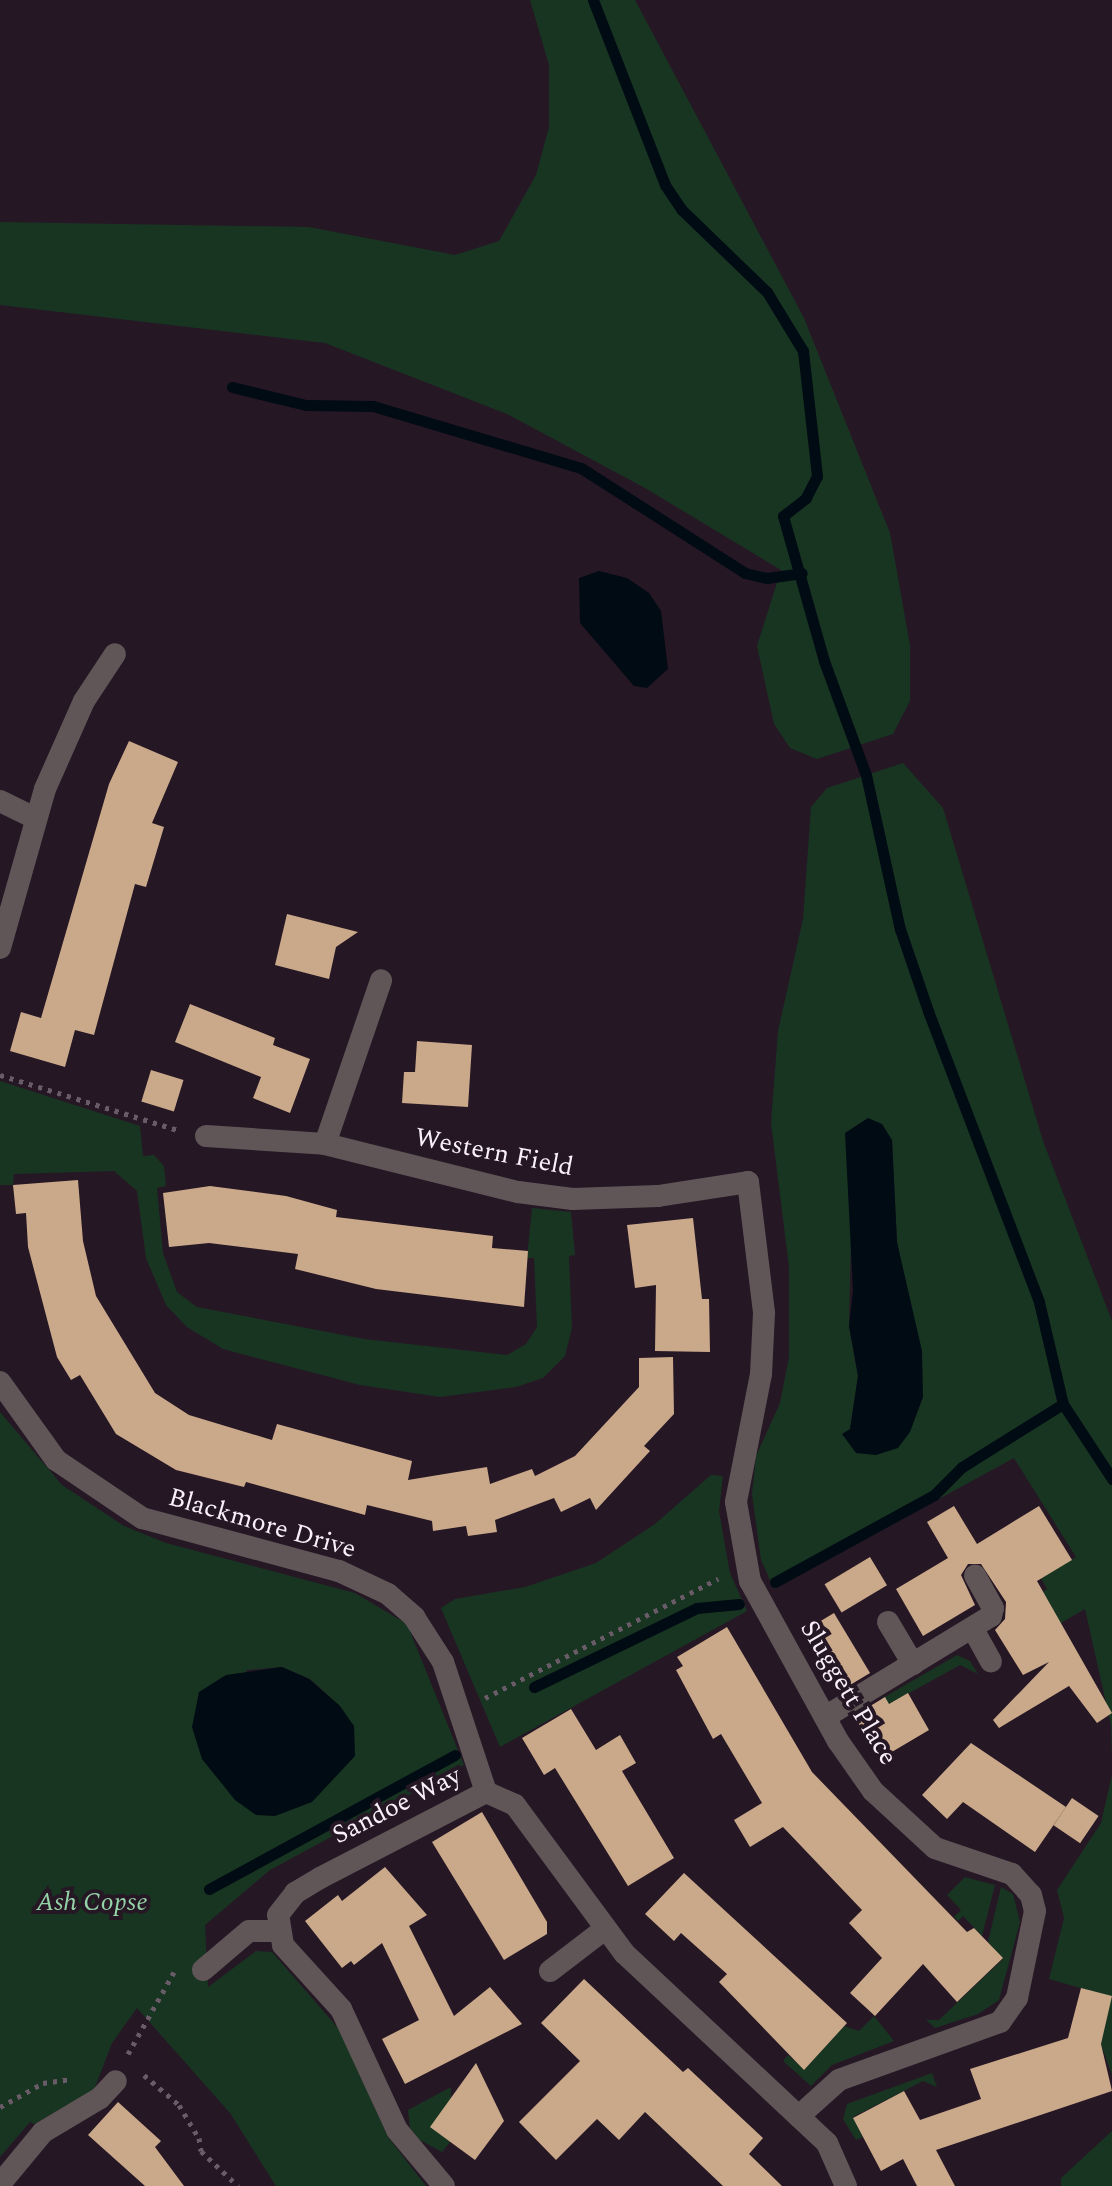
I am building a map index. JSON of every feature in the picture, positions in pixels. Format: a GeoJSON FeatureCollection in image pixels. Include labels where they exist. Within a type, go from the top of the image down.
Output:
{"type":"FeatureCollection","features":[{"type":"Feature","properties":{"kind":"street"},"geometry":{"type":"LineString","coordinates":[[0,948],[35,818],[68,732],[115,654]]}},
{"type":"Feature","properties":{"kind":"street"},"geometry":{"type":"LineString","coordinates":[[0,801],[35,818]]}},
{"type":"Feature","properties":{"kind":"street"},"geometry":{"type":"LineString","coordinates":[[325,1144],[381,980]]}},
{"type":"Feature","properties":{"kind":"street","name":"Western Field"},"geometry":{"type":"LineString","coordinates":[[206,1136],[325,1144],[518,1192],[573,1199],[658,1196],[748,1182]]}},
{"type":"Feature","properties":{"kind":"street","name":"Sluggett Place"},"geometry":{"type":"LineString","coordinates":[[748,1182],[764,1313],[761,1374],[736,1502],[744,1566],[825,1717],[873,1791],[925,1841],[1023,1882],[1035,1911],[1035,1927],[1017,1998],[1000,2022],[839,2080],[799,2116]]}},
{"type":"Feature","properties":{"kind":"street","name":"Blackmore Drive"},"geometry":{"type":"LineString","coordinates":[[0,1382],[56,1460],[142,1518],[339,1571],[388,1594],[414,1617],[443,1662],[486,1792]]}},
{"type":"Feature","properties":{"kind":"street"},"geometry":{"type":"LineString","coordinates":[[825,1717],[991,1616],[993,1608],[975,1576]]}},
{"type":"Feature","properties":{"kind":"street"},"geometry":{"type":"LineString","coordinates":[[888,1622],[913,1664]]}},
{"type":"Feature","properties":{"kind":"street"},"geometry":{"type":"LineString","coordinates":[[973,1629],[991,1661]]}},
{"type":"Feature","properties":{"kind":"street","name":"Sandoe Way"},"geometry":{"type":"LineString","coordinates":[[278,1931],[278,1915],[295,1893],[486,1792],[515,1805],[605,1929],[827,2143],[846,2186]]}},
{"type":"Feature","properties":{"kind":"street"},"geometry":{"type":"LineString","coordinates":[[550,1971],[605,1929]]}},
{"type":"Feature","properties":{"kind":"street"},"geometry":{"type":"LineString","coordinates":[[203,1970],[249,1931],[278,1931],[283,1945],[341,2009],[397,2130],[444,2186]]}},
{"type":"Feature","properties":{"kind":"street"},"geometry":{"type":"LineString","coordinates":[[0,2184],[43,2132],[100,2098],[120,2072]]}},
{"type":"Feature","properties":{"kind":"path"},"geometry":{"type":"LineString","coordinates":[[0,1075],[26,1080],[124,1117],[177,1130],[205,1130],[206,1136]]}},
{"type":"Feature","properties":{"kind":"path"},"geometry":{"type":"LineString","coordinates":[[460,1709],[744,1566]]}},
{"type":"Feature","properties":{"kind":"path"},"geometry":{"type":"LineString","coordinates":[[203,1970],[188,1960],[174,1972],[120,2072],[179,2105],[199,2138],[201,2151],[238,2186]]}},
{"type":"Feature","properties":{"kind":"green space"},"geometry":{"type":"Polygon","coordinates":[[[530,0],[635,0],[804,318],[890,533],[910,645],[910,701],[893,734],[817,759],[790,748],[774,724],[757,646],[781,570],[645,488],[507,414],[325,343],[0,305],[0,222],[309,227],[455,255],[499,241],[536,175],[549,127],[549,65],[530,0]]]}},
{"type":"Feature","properties":{"kind":"green space"},"geometry":{"type":"Polygon","coordinates":[[[903,763],[943,808],[1043,1141],[1112,1321],[1112,1761],[1111,1725],[1085,1609],[1061,1623],[1014,1609],[1047,1589],[1041,1578],[1076,1557],[1014,1458],[774,1589],[761,1560],[752,1494],[756,1456],[780,1403],[789,1357],[789,1267],[771,1123],[778,1031],[803,919],[811,807],[827,788],[903,763]],[[892,1140],[851,1240],[849,1326],[858,1376],[850,1430],[843,1434],[852,1442],[906,1294],[897,1242],[892,1140]]]}},
{"type":"Feature","properties":{"kind":"green space"},"geometry":{"type":"Polygon","coordinates":[[[0,1081],[140,1126],[143,1156],[154,1155],[164,1166],[166,1186],[157,1188],[163,1253],[177,1292],[197,1307],[364,1339],[507,1355],[526,1344],[537,1327],[534,1258],[527,1258],[532,1208],[571,1212],[575,1255],[569,1256],[572,1328],[565,1356],[543,1378],[516,1387],[440,1397],[360,1385],[223,1349],[187,1327],[166,1305],[146,1258],[137,1191],[114,1171],[14,1174],[13,1185],[0,1185],[0,1081]]]}},
{"type":"Feature","properties":{"kind":"green space","name":"Ash Copse"},"geometry":{"type":"Polygon","coordinates":[[[0,1412],[62,1485],[124,1526],[166,1543],[355,1593],[407,1624],[464,1765],[270,1870],[205,1925],[208,1987],[256,1951],[272,1952],[339,2029],[388,2137],[426,2186],[276,2186],[230,2113],[137,2008],[112,2043],[94,2090],[34,2124],[30,2122],[0,2157],[0,1412]],[[282,1667],[247,1670],[202,1759],[218,1777],[340,1706],[310,1679],[282,1667]]]}},
{"type":"Feature","properties":{"kind":"green space"},"geometry":{"type":"Polygon","coordinates":[[[711,1475],[723,1476],[719,1511],[730,1573],[747,1611],[500,1747],[441,1608],[455,1599],[525,1587],[596,1563],[655,1524],[711,1475]]]}},
{"type":"Feature","properties":{"kind":"green space"},"geometry":{"type":"Polygon","coordinates":[[[957,1655],[970,1661],[978,1674],[960,1665],[886,1706],[881,1699],[957,1655]]]}},
{"type":"Feature","properties":{"kind":"green space"},"geometry":{"type":"Polygon","coordinates":[[[1112,1775],[1112,1997],[1049,1979],[1064,1918],[1057,1890],[1101,1823],[1112,1775]]]}},
{"type":"Feature","properties":{"kind":"green space"},"geometry":{"type":"Polygon","coordinates":[[[965,1877],[995,1885],[982,1936],[963,1916],[958,1921],[954,1917],[961,1910],[947,1895],[965,1877]]]}},
{"type":"Feature","properties":{"kind":"green space"},"geometry":{"type":"Polygon","coordinates":[[[1001,1887],[1013,1894],[1020,1922],[999,2000],[978,2014],[935,2028],[926,2020],[939,2020],[1003,1959],[988,1942],[1001,1887]]]}},
{"type":"Feature","properties":{"kind":"green space"},"geometry":{"type":"Polygon","coordinates":[[[1112,1997],[1112,2075],[1094,2025],[1112,1997]]]}},
{"type":"Feature","properties":{"kind":"green space"},"geometry":{"type":"Polygon","coordinates":[[[874,2016],[894,2041],[832,2065],[811,2086],[783,2061],[788,2055],[804,2069],[844,2026],[859,2031],[874,2016]]]}},
{"type":"Feature","properties":{"kind":"green space"},"geometry":{"type":"Polygon","coordinates":[[[932,2073],[937,2087],[923,2081],[853,2117],[863,2137],[856,2140],[843,2119],[847,2104],[932,2073]]]}},
{"type":"Feature","properties":{"kind":"green space"},"geometry":{"type":"Polygon","coordinates":[[[451,2087],[450,2142],[442,2152],[418,2139],[410,2128],[408,2110],[451,2087]]]}},
{"type":"Feature","properties":{"kind":"green space"},"geometry":{"type":"Polygon","coordinates":[[[1112,2131],[1112,2186],[1061,2186],[1061,2178],[1112,2131]]]}},
{"type":"Feature","properties":{"kind":"shaded area"},"geometry":{"type":"Polygon","coordinates":[[[599,571],[627,578],[649,593],[661,611],[668,669],[647,688],[634,686],[580,623],[579,578],[599,571]]]}},
{"type":"Feature","properties":{"kind":"shaded area"},"geometry":{"type":"Polygon","coordinates":[[[868,1118],[882,1124],[892,1140],[897,1242],[922,1351],[923,1397],[910,1432],[898,1448],[876,1455],[856,1453],[842,1434],[850,1429],[858,1376],[849,1326],[853,1290],[845,1133],[868,1118]]]}},
{"type":"Feature","properties":{"kind":"shaded area"},"geometry":{"type":"Polygon","coordinates":[[[282,1667],[309,1679],[340,1706],[354,1726],[355,1756],[312,1802],[275,1816],[256,1815],[235,1800],[202,1759],[192,1727],[199,1692],[226,1675],[282,1667]]]}},
{"type":"Feature","properties":{"kind":"building"},"geometry":{"type":"Polygon","coordinates":[[[129,741],[178,762],[152,823],[164,827],[146,887],[135,884],[94,1035],[75,1030],[65,1067],[10,1051],[21,1012],[41,1018],[109,784],[129,741]]]}},
{"type":"Feature","properties":{"kind":"building"},"geometry":{"type":"Polygon","coordinates":[[[287,914],[358,932],[336,947],[329,979],[275,965],[287,914]]]}},
{"type":"Feature","properties":{"kind":"building"},"geometry":{"type":"Polygon","coordinates":[[[190,1004],[275,1038],[273,1045],[310,1059],[290,1113],[253,1098],[261,1077],[175,1042],[190,1004]]]}},
{"type":"Feature","properties":{"kind":"building"},"geometry":{"type":"Polygon","coordinates":[[[417,1041],[472,1045],[468,1107],[402,1103],[404,1072],[415,1072],[417,1041]]]}},
{"type":"Feature","properties":{"kind":"building"},"geometry":{"type":"Polygon","coordinates":[[[151,1070],[184,1080],[174,1111],[141,1102],[151,1070]]]}},
{"type":"Feature","properties":{"kind":"building"},"geometry":{"type":"Polygon","coordinates":[[[78,1180],[83,1241],[96,1296],[155,1393],[189,1415],[272,1440],[277,1424],[412,1461],[408,1480],[487,1467],[490,1484],[532,1469],[535,1476],[575,1456],[639,1387],[639,1358],[673,1357],[674,1414],[644,1446],[650,1451],[596,1510],[590,1498],[561,1512],[554,1498],[495,1520],[497,1532],[468,1536],[466,1526],[433,1531],[432,1521],[367,1505],[365,1515],[246,1482],[244,1487],[176,1470],[116,1434],[80,1375],[71,1380],[57,1357],[28,1247],[26,1213],[16,1214],[13,1185],[78,1180]]]}},
{"type":"Feature","properties":{"kind":"building"},"geometry":{"type":"Polygon","coordinates":[[[210,1186],[286,1196],[337,1210],[336,1217],[493,1236],[492,1248],[528,1251],[524,1307],[376,1289],[295,1269],[298,1254],[209,1243],[169,1247],[163,1193],[210,1186]]]}},
{"type":"Feature","properties":{"kind":"building"},"geometry":{"type":"Polygon","coordinates":[[[693,1218],[702,1299],[709,1299],[710,1352],[655,1351],[656,1285],[635,1288],[627,1225],[693,1218]]]}},
{"type":"Feature","properties":{"kind":"building"},"geometry":{"type":"Polygon","coordinates":[[[954,1506],[977,1544],[1039,1506],[1072,1560],[1037,1581],[1112,1713],[1097,1723],[1069,1686],[999,1728],[993,1720],[1049,1662],[1023,1675],[995,1630],[1005,1619],[1006,1602],[981,1564],[968,1564],[961,1575],[975,1605],[923,1636],[896,1589],[948,1558],[927,1522],[954,1506]]]}},
{"type":"Feature","properties":{"kind":"building"},"geometry":{"type":"Polygon","coordinates":[[[870,1557],[887,1585],[842,1613],[825,1584],[870,1557]]]}},
{"type":"Feature","properties":{"kind":"building"},"geometry":{"type":"Polygon","coordinates":[[[834,1613],[870,1673],[839,1692],[803,1632],[834,1613]]]}},
{"type":"Feature","properties":{"kind":"building"},"geometry":{"type":"Polygon","coordinates":[[[727,1627],[812,1772],[967,1932],[974,1928],[1003,1958],[957,2002],[923,1964],[875,2016],[850,1993],[882,1958],[849,1923],[862,1910],[783,1827],[750,1847],[734,1820],[762,1803],[721,1734],[713,1739],[676,1670],[683,1666],[677,1657],[727,1627]]]}},
{"type":"Feature","properties":{"kind":"building"},"geometry":{"type":"Polygon","coordinates":[[[908,1693],[929,1730],[880,1759],[854,1716],[885,1697],[889,1704],[908,1693]]]}},
{"type":"Feature","properties":{"kind":"building"},"geometry":{"type":"Polygon","coordinates":[[[571,1709],[596,1750],[620,1735],[636,1763],[622,1771],[674,1858],[628,1886],[555,1768],[544,1775],[522,1738],[571,1709]]]}},
{"type":"Feature","properties":{"kind":"building"},"geometry":{"type":"Polygon","coordinates":[[[971,1743],[1066,1807],[1035,1852],[963,1802],[947,1819],[922,1795],[971,1743]]]}},
{"type":"Feature","properties":{"kind":"building"},"geometry":{"type":"Polygon","coordinates":[[[1072,1798],[1099,1816],[1080,1843],[1054,1825],[1072,1798]]]}},
{"type":"Feature","properties":{"kind":"building"},"geometry":{"type":"Polygon","coordinates":[[[482,1812],[547,1922],[547,1934],[504,1960],[432,1842],[482,1812]]]}},
{"type":"Feature","properties":{"kind":"building"},"geometry":{"type":"Polygon","coordinates":[[[385,1867],[427,1915],[409,1926],[454,2016],[490,1987],[522,2024],[405,2084],[382,2039],[419,2020],[382,1943],[354,1965],[351,1961],[342,1968],[305,1921],[338,1895],[342,1901],[385,1867]]]}},
{"type":"Feature","properties":{"kind":"building"},"geometry":{"type":"Polygon","coordinates":[[[684,1873],[847,2023],[804,2070],[719,1982],[727,1974],[681,1933],[674,1941],[645,1914],[684,1873]]]}},
{"type":"Feature","properties":{"kind":"building"},"geometry":{"type":"Polygon","coordinates":[[[584,1979],[683,2072],[688,2068],[763,2138],[749,2154],[782,2186],[723,2186],[645,2112],[619,2140],[597,2119],[556,2160],[519,2122],[580,2061],[541,2023],[584,1979]]]}},
{"type":"Feature","properties":{"kind":"building"},"geometry":{"type":"Polygon","coordinates":[[[1081,1988],[1112,1996],[1101,2044],[1112,2091],[936,2150],[955,2186],[917,2186],[903,2159],[881,2171],[853,2118],[904,2091],[920,2120],[981,2099],[970,2069],[1068,2038],[1081,1988]]]}},
{"type":"Feature","properties":{"kind":"building"},"geometry":{"type":"Polygon","coordinates":[[[476,2063],[504,2121],[475,2160],[430,2127],[476,2063]]]}},
{"type":"Feature","properties":{"kind":"building"},"geometry":{"type":"Polygon","coordinates":[[[118,2102],[161,2141],[155,2147],[184,2186],[145,2186],[88,2135],[118,2102]]]}},
{"type":"Feature","properties":{"kind":"waterway"},"geometry":{"type":"LineString","coordinates":[[593,0],[665,185],[682,210],[767,292],[803,351],[817,476],[806,498],[783,516],[824,661],[866,775],[900,929],[928,1011],[1039,1302],[1063,1404],[1112,1479]]}},
{"type":"Feature","properties":{"kind":"waterway"},"geometry":{"type":"LineString","coordinates":[[232,387],[306,405],[373,406],[581,468],[745,573],[767,578],[802,573]]}},
{"type":"Feature","properties":{"kind":"waterway"},"geometry":{"type":"LineString","coordinates":[[775,1582],[934,1495],[962,1467],[1063,1404]]}},
{"type":"Feature","properties":{"kind":"waterway"},"geometry":{"type":"LineString","coordinates":[[534,1687],[697,1608],[739,1604]]}},
{"type":"Feature","properties":{"kind":"waterway"},"geometry":{"type":"LineString","coordinates":[[209,1889],[455,1755]]}}]}
